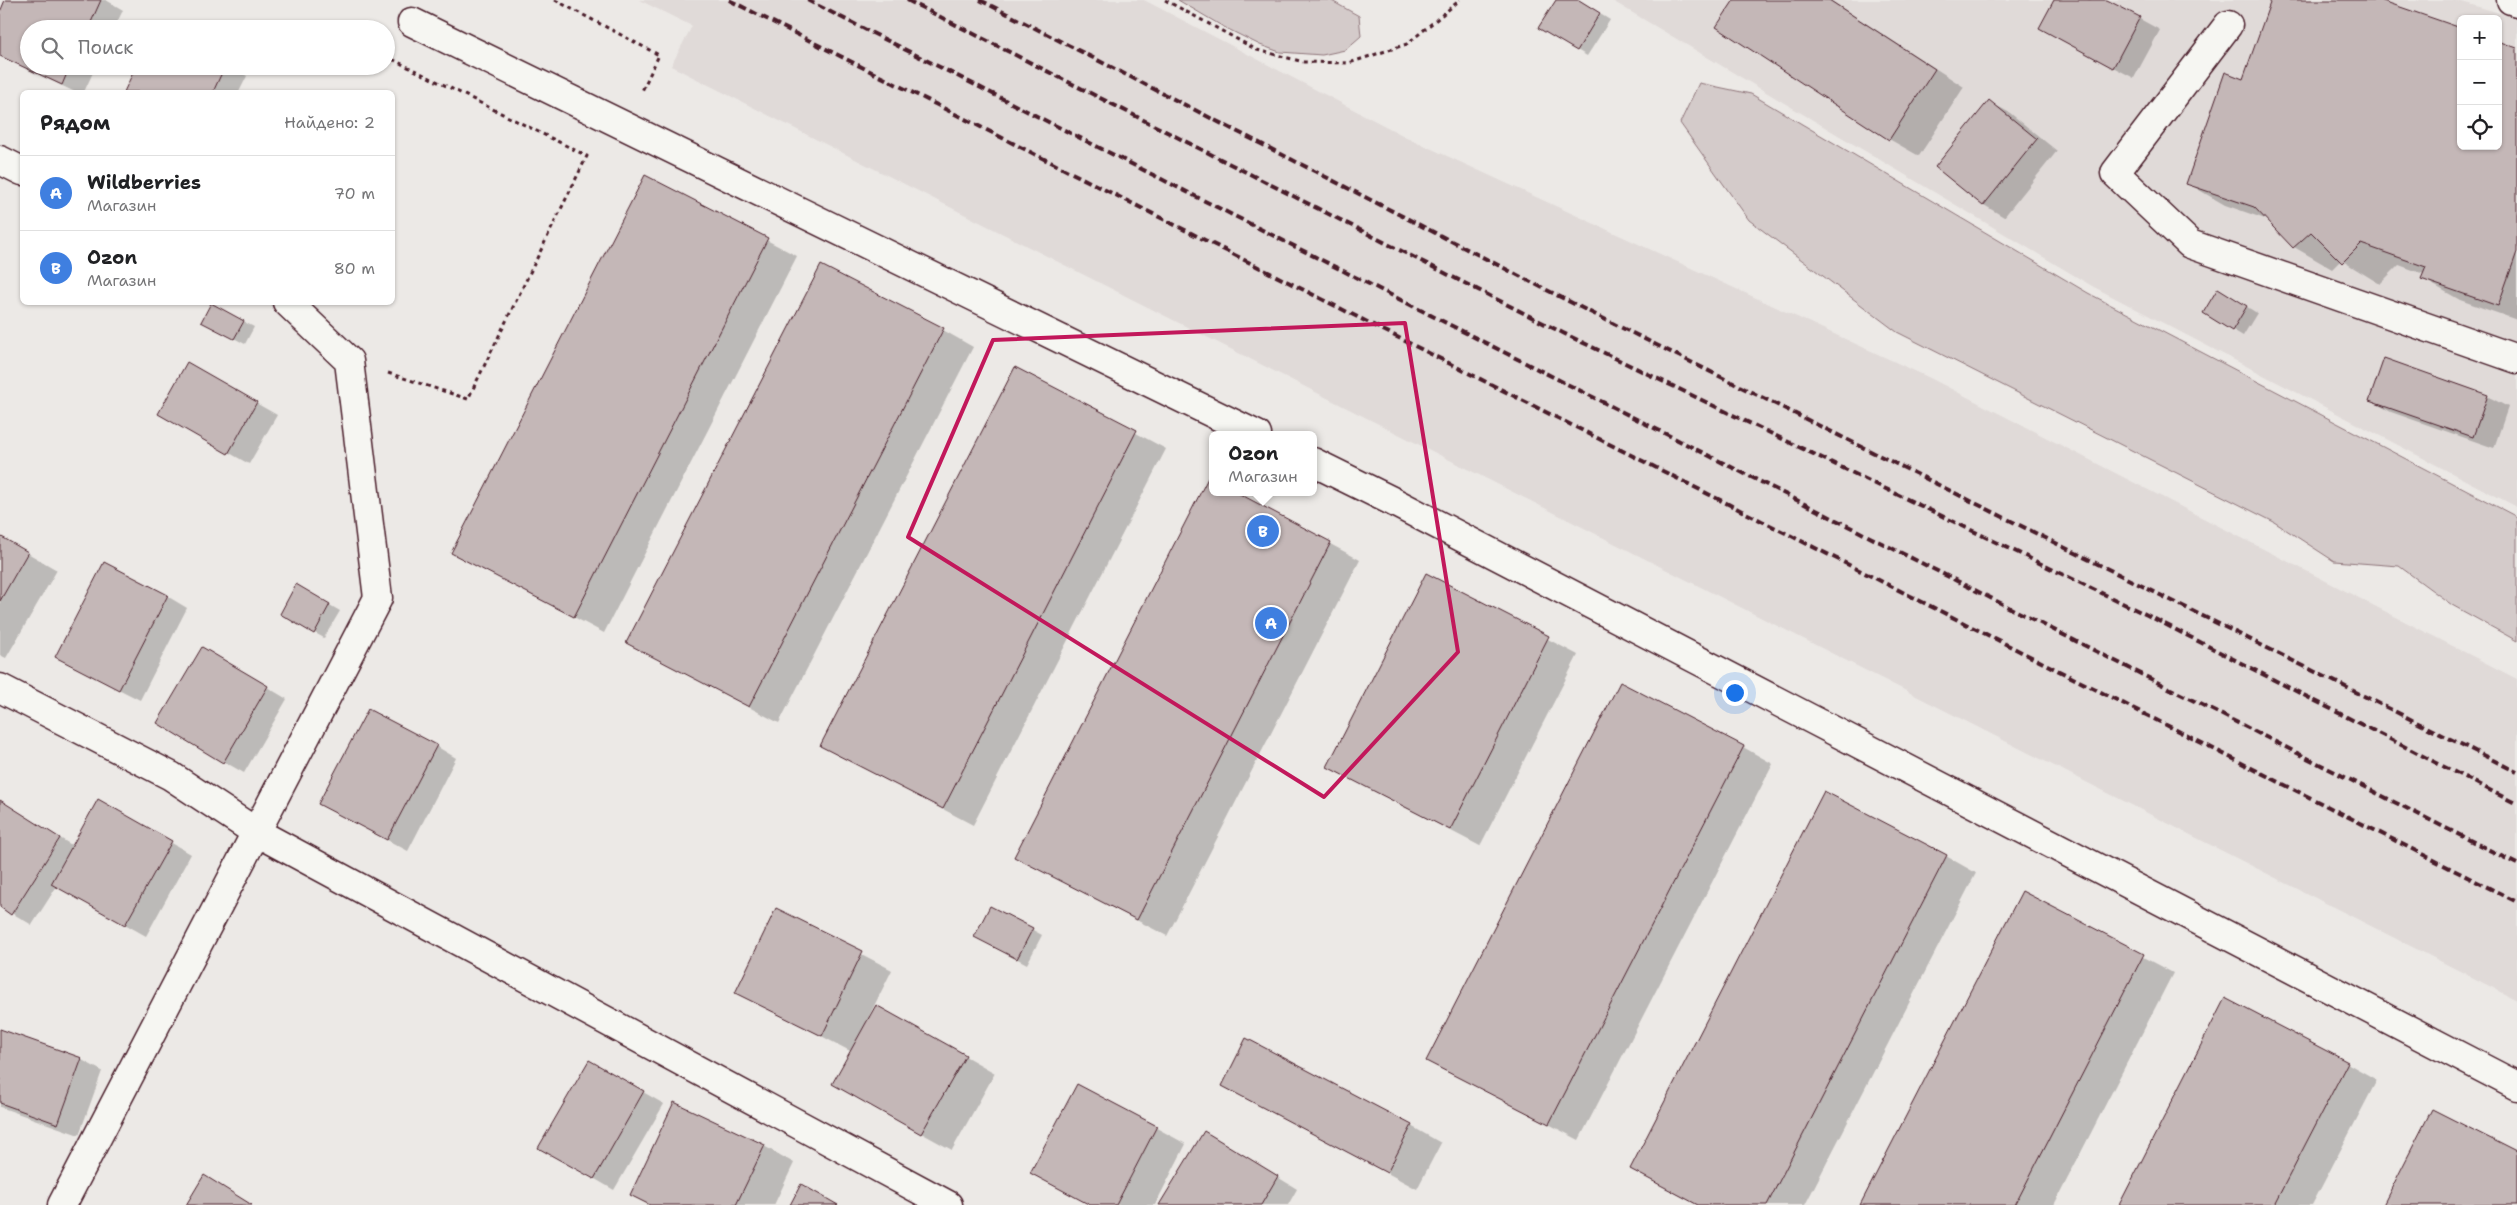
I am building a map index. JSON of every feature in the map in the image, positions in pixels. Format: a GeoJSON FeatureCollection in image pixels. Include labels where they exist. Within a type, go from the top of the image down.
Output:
{"type":"FeatureCollection","features":[{"type":"Feature","properties":{"kind":"street"},"geometry":{"type":"LineString","coordinates":[[2511,0],[2517,2]]}},
{"type":"Feature","properties":{"kind":"street"},"geometry":{"type":"LineString","coordinates":[[412,22],[1249,431]]}},
{"type":"Feature","properties":{"kind":"street"},"geometry":{"type":"LineString","coordinates":[[2228,25],[2115,173],[2190,244],[2517,359]]}},
{"type":"Feature","properties":{"kind":"street"},"geometry":{"type":"LineString","coordinates":[[0,160],[20,170]]}},
{"type":"Feature","properties":{"kind":"street"},"geometry":{"type":"LineString","coordinates":[[62,1205],[378,598],[350,361],[290,305]]}},
{"type":"Feature","properties":{"kind":"street"},"geometry":{"type":"LineString","coordinates":[[1317,464],[1416,513],[2517,1086]]}},
{"type":"Feature","properties":{"kind":"street"},"geometry":{"type":"LineString","coordinates":[[0,688],[170,776],[256,832],[948,1205]]}},
{"type":"Feature","properties":{"kind":"path"},"geometry":{"type":"LineString","coordinates":[[555,0],[659,55],[626,126]]}},
{"type":"Feature","properties":{"kind":"path"},"geometry":{"type":"LineString","coordinates":[[1165,0],[1258,50],[1304,62],[1349,63],[1407,44],[1460,0]]}},
{"type":"Feature","properties":{"kind":"path"},"geometry":{"type":"LineString","coordinates":[[350,361],[468,399],[586,156],[395,60]]}},
{"type":"Feature","properties":{"kind":"highlighted area"},"geometry":{"type":"Polygon","coordinates":[[[1405,323],[1458,652],[1324,797],[908,537],[993,340],[1405,323]]]}},
{"type":"Feature","properties":{"kind":"shaded area"},"geometry":{"type":"Polygon","coordinates":[[[639,0],[1144,0],[1410,139],[1930,378],[2517,679],[2517,1000],[671,66],[692,26],[639,0]]]}},
{"type":"Feature","properties":{"kind":"shaded area"},"geometry":{"type":"Polygon","coordinates":[[[1178,0],[1330,0],[1359,16],[1361,36],[1345,50],[1322,55],[1280,52],[1260,45],[1222,26],[1178,0]]]}},
{"type":"Feature","properties":{"kind":"shaded area"},"geometry":{"type":"Polygon","coordinates":[[[1611,0],[2455,0],[2517,18],[2517,507],[2092,286],[1611,0]]]}},
{"type":"Feature","properties":{"kind":"shaded area"},"geometry":{"type":"Polygon","coordinates":[[[1699,83],[1751,94],[2088,293],[2517,517],[2517,641],[2452,605],[2399,566],[2334,561],[2274,522],[1897,332],[1749,220],[1680,123],[1699,83]]]}},
{"type":"Feature","properties":{"kind":"building"},"geometry":{"type":"Polygon","coordinates":[[[5,0],[101,0],[92,20],[20,20],[20,65],[0,56],[0,12],[5,0]]]}},
{"type":"Feature","properties":{"kind":"building"},"geometry":{"type":"Polygon","coordinates":[[[1556,0],[1579,0],[1600,13],[1577,51],[1538,28],[1556,0]]]}},
{"type":"Feature","properties":{"kind":"building"},"geometry":{"type":"Polygon","coordinates":[[[1734,0],[1829,0],[1935,69],[1889,140],[1716,27],[1734,0]]]}},
{"type":"Feature","properties":{"kind":"building"},"geometry":{"type":"Polygon","coordinates":[[[2054,0],[2107,0],[2140,17],[2113,68],[2039,28],[2054,0]]]}},
{"type":"Feature","properties":{"kind":"building"},"geometry":{"type":"Polygon","coordinates":[[[2271,0],[2380,0],[2457,27],[2457,150],[2502,150],[2502,42],[2517,48],[2517,252],[2498,306],[2421,279],[2426,267],[2361,244],[2342,263],[2311,232],[2293,248],[2254,207],[2186,184],[2225,72],[2243,79],[2271,0]]]}},
{"type":"Feature","properties":{"kind":"building"},"geometry":{"type":"Polygon","coordinates":[[[41,75],[66,75],[62,85],[41,75]]]}},
{"type":"Feature","properties":{"kind":"building"},"geometry":{"type":"Polygon","coordinates":[[[132,75],[221,75],[214,90],[125,90],[132,75]]]}},
{"type":"Feature","properties":{"kind":"building"},"geometry":{"type":"Polygon","coordinates":[[[1989,100],[2037,139],[1983,206],[1935,167],[1989,100]]]}},
{"type":"Feature","properties":{"kind":"building"},"geometry":{"type":"Polygon","coordinates":[[[645,175],[768,238],[574,617],[451,553],[645,175]]]}},
{"type":"Feature","properties":{"kind":"building"},"geometry":{"type":"Polygon","coordinates":[[[821,265],[944,328],[749,707],[626,643],[821,265]]]}},
{"type":"Feature","properties":{"kind":"building"},"geometry":{"type":"Polygon","coordinates":[[[2218,288],[2247,306],[2232,331],[2203,313],[2218,288]]]}},
{"type":"Feature","properties":{"kind":"building"},"geometry":{"type":"Polygon","coordinates":[[[210,305],[215,305],[244,321],[234,339],[201,322],[210,305]]]}},
{"type":"Feature","properties":{"kind":"building"},"geometry":{"type":"Polygon","coordinates":[[[2384,358],[2488,395],[2473,437],[2369,401],[2384,358]]]}},
{"type":"Feature","properties":{"kind":"building"},"geometry":{"type":"Polygon","coordinates":[[[187,362],[257,402],[228,454],[158,414],[187,362]]]}},
{"type":"Feature","properties":{"kind":"building"},"geometry":{"type":"Polygon","coordinates":[[[1015,367],[1137,430],[943,809],[820,746],[1015,367]]]}},
{"type":"Feature","properties":{"kind":"building"},"geometry":{"type":"Polygon","coordinates":[[[1208,478],[1209,496],[1244,496],[1331,542],[1137,920],[1014,857],[1208,478]]]}},
{"type":"Feature","properties":{"kind":"building"},"geometry":{"type":"Polygon","coordinates":[[[0,536],[28,552],[0,601],[0,536]]]}},
{"type":"Feature","properties":{"kind":"building"},"geometry":{"type":"Polygon","coordinates":[[[104,562],[168,595],[119,690],[55,657],[104,562]]]}},
{"type":"Feature","properties":{"kind":"building"},"geometry":{"type":"Polygon","coordinates":[[[1426,573],[1549,636],[1450,830],[1327,767],[1426,573]]]}},
{"type":"Feature","properties":{"kind":"building"},"geometry":{"type":"Polygon","coordinates":[[[296,584],[330,604],[314,634],[280,614],[296,584]]]}},
{"type":"Feature","properties":{"kind":"building"},"geometry":{"type":"Polygon","coordinates":[[[202,647],[268,686],[223,763],[157,723],[202,647]]]}},
{"type":"Feature","properties":{"kind":"building"},"geometry":{"type":"Polygon","coordinates":[[[1620,682],[1744,746],[1549,1124],[1426,1061],[1620,682]]]}},
{"type":"Feature","properties":{"kind":"building"},"geometry":{"type":"Polygon","coordinates":[[[368,709],[437,745],[387,840],[318,804],[368,709]]]}},
{"type":"Feature","properties":{"kind":"building"},"geometry":{"type":"Polygon","coordinates":[[[1824,791],[1947,855],[1767,1205],[1698,1205],[1630,1169],[1824,791]]]}},
{"type":"Feature","properties":{"kind":"building"},"geometry":{"type":"Polygon","coordinates":[[[98,799],[172,841],[125,925],[51,884],[98,799]]]}},
{"type":"Feature","properties":{"kind":"building"},"geometry":{"type":"Polygon","coordinates":[[[0,800],[60,838],[11,915],[0,907],[0,800]]]}},
{"type":"Feature","properties":{"kind":"building"},"geometry":{"type":"Polygon","coordinates":[[[2022,891],[2144,954],[2015,1205],[1860,1205],[2022,891]]]}},
{"type":"Feature","properties":{"kind":"building"},"geometry":{"type":"Polygon","coordinates":[[[990,906],[1033,928],[1017,959],[974,937],[990,906]]]}},
{"type":"Feature","properties":{"kind":"building"},"geometry":{"type":"Polygon","coordinates":[[[776,908],[863,951],[822,1036],[735,993],[776,908]]]}},
{"type":"Feature","properties":{"kind":"building"},"geometry":{"type":"Polygon","coordinates":[[[2225,998],[2348,1062],[2274,1205],[2119,1205],[2225,998]]]}},
{"type":"Feature","properties":{"kind":"building"},"geometry":{"type":"Polygon","coordinates":[[[876,1005],[966,1055],[921,1134],[832,1084],[876,1005]]]}},
{"type":"Feature","properties":{"kind":"building"},"geometry":{"type":"Polygon","coordinates":[[[0,1029],[82,1058],[58,1124],[0,1103],[0,1029]]]}},
{"type":"Feature","properties":{"kind":"building"},"geometry":{"type":"Polygon","coordinates":[[[1246,1038],[1412,1125],[1387,1173],[1222,1086],[1246,1038]]]}},
{"type":"Feature","properties":{"kind":"building"},"geometry":{"type":"Polygon","coordinates":[[[589,1060],[644,1091],[594,1179],[538,1148],[589,1060]]]}},
{"type":"Feature","properties":{"kind":"building"},"geometry":{"type":"Polygon","coordinates":[[[1077,1084],[1157,1126],[1116,1205],[1090,1205],[1030,1173],[1077,1084]]]}},
{"type":"Feature","properties":{"kind":"building"},"geometry":{"type":"Polygon","coordinates":[[[674,1102],[765,1145],[736,1205],[650,1205],[630,1195],[674,1102]]]}},
{"type":"Feature","properties":{"kind":"building"},"geometry":{"type":"Polygon","coordinates":[[[2432,1109],[2517,1152],[2517,1205],[2383,1205],[2432,1109]]]}},
{"type":"Feature","properties":{"kind":"building"},"geometry":{"type":"Polygon","coordinates":[[[1204,1131],[1278,1176],[1261,1205],[1159,1205],[1204,1131]]]}},
{"type":"Feature","properties":{"kind":"building"},"geometry":{"type":"Polygon","coordinates":[[[204,1175],[252,1205],[186,1205],[204,1175]]]}},
{"type":"Feature","properties":{"kind":"building"},"geometry":{"type":"Polygon","coordinates":[[[801,1184],[838,1205],[790,1205],[801,1184]]]}},
{"type":"Feature","properties":{"kind":"railway"},"geometry":{"type":"LineString","coordinates":[[729,0],[2517,902]]}},
{"type":"Feature","properties":{"kind":"railway"},"geometry":{"type":"LineString","coordinates":[[807,0],[2517,864]]}},
{"type":"Feature","properties":{"kind":"railway"},"geometry":{"type":"LineString","coordinates":[[907,0],[1563,333],[2147,615],[2517,804]]}},
{"type":"Feature","properties":{"kind":"railway"},"geometry":{"type":"LineString","coordinates":[[980,0],[1580,307],[2517,772]]}},
{"type":"Feature","properties":{"kind":"place","name":"Ozon"},"geometry":{"type":"Point","coordinates":[1263,531]}},
{"type":"Feature","properties":{"kind":"place","name":"Wildberries"},"geometry":{"type":"Point","coordinates":[1271,623]}}]}
